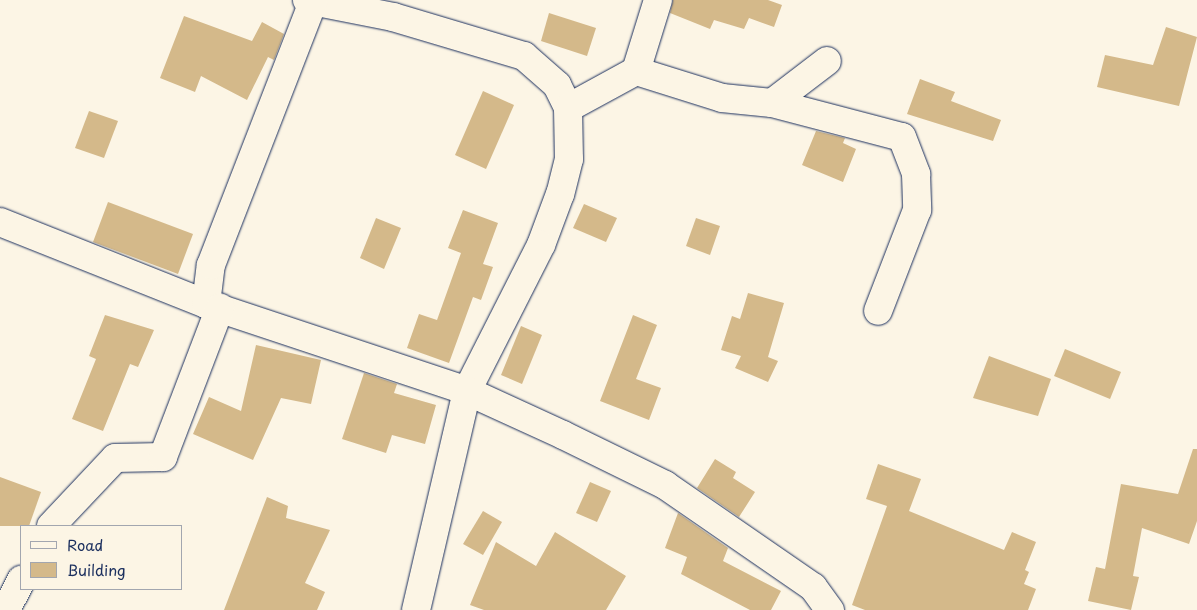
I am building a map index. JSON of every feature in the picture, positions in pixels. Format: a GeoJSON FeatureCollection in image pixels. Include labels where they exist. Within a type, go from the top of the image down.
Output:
{"type":"FeatureCollection","features":[{"type":"Feature","properties":{"kind":"street"},"geometry":{"type":"LineString","coordinates":[[568,108],[636,71],[658,0]]}},
{"type":"Feature","properties":{"kind":"street"},"geometry":{"type":"LineString","coordinates":[[51,525],[115,458],[163,457],[213,306],[211,265],[310,1],[393,17],[524,56],[557,85],[568,108],[569,159],[551,222],[467,391],[416,610]]}},
{"type":"Feature","properties":{"kind":"street"},"geometry":{"type":"LineString","coordinates":[[772,103],[827,61]]}},
{"type":"Feature","properties":{"kind":"street"},"geometry":{"type":"LineString","coordinates":[[636,71],[722,98],[772,103],[902,137],[916,174],[917,210],[878,311]]}},
{"type":"Feature","properties":{"kind":"street"},"geometry":{"type":"LineString","coordinates":[[0,222],[213,306],[467,391],[665,484],[813,587],[830,610]]}},
{"type":"Feature","properties":{"kind":"street"},"geometry":{"type":"LineString","coordinates":[[6,610],[20,582]]}},
{"type":"Feature","properties":{"kind":"building"},"geometry":{"type":"Polygon","coordinates":[[[673,0],[768,0],[782,5],[774,27],[749,18],[744,29],[714,20],[710,29],[670,13],[673,0]]]}},
{"type":"Feature","properties":{"kind":"building"},"geometry":{"type":"Polygon","coordinates":[[[549,13],[596,28],[587,56],[541,41],[549,13]]]}},
{"type":"Feature","properties":{"kind":"building"},"geometry":{"type":"Polygon","coordinates":[[[184,16],[252,41],[262,22],[284,34],[274,60],[268,57],[247,100],[201,76],[195,92],[160,78],[184,16]]]}},
{"type":"Feature","properties":{"kind":"building"},"geometry":{"type":"Polygon","coordinates":[[[1166,27],[1197,37],[1179,106],[1097,87],[1105,55],[1153,65],[1166,27]]]}},
{"type":"Feature","properties":{"kind":"building"},"geometry":{"type":"Polygon","coordinates":[[[920,79],[955,92],[951,101],[1001,120],[993,141],[907,114],[920,79]]]}},
{"type":"Feature","properties":{"kind":"building"},"geometry":{"type":"Polygon","coordinates":[[[483,91],[514,105],[486,169],[455,155],[483,91]]]}},
{"type":"Feature","properties":{"kind":"building"},"geometry":{"type":"Polygon","coordinates":[[[89,111],[118,121],[104,158],[75,148],[89,111]]]}},
{"type":"Feature","properties":{"kind":"building"},"geometry":{"type":"Polygon","coordinates":[[[816,131],[845,138],[843,143],[856,149],[843,182],[802,165],[816,131]]]}},
{"type":"Feature","properties":{"kind":"building"},"geometry":{"type":"Polygon","coordinates":[[[108,202],[193,234],[178,274],[93,242],[108,202]]]}},
{"type":"Feature","properties":{"kind":"building"},"geometry":{"type":"Polygon","coordinates":[[[584,204],[617,218],[606,242],[573,228],[584,204]]]}},
{"type":"Feature","properties":{"kind":"building"},"geometry":{"type":"Polygon","coordinates":[[[463,210],[498,223],[483,264],[493,267],[481,300],[473,297],[449,363],[407,348],[419,314],[437,320],[461,253],[448,248],[463,210]]]}},
{"type":"Feature","properties":{"kind":"building"},"geometry":{"type":"Polygon","coordinates":[[[376,218],[401,228],[384,269],[360,258],[376,218]]]}},
{"type":"Feature","properties":{"kind":"building"},"geometry":{"type":"Polygon","coordinates":[[[696,218],[720,226],[710,255],[686,246],[696,218]]]}},
{"type":"Feature","properties":{"kind":"building"},"geometry":{"type":"Polygon","coordinates":[[[748,293],[784,303],[768,357],[778,361],[768,382],[735,368],[741,356],[721,350],[732,316],[740,319],[748,293]]]}},
{"type":"Feature","properties":{"kind":"building"},"geometry":{"type":"Polygon","coordinates":[[[105,315],[154,330],[138,367],[130,364],[103,431],[72,419],[96,359],[89,356],[105,315]]]}},
{"type":"Feature","properties":{"kind":"building"},"geometry":{"type":"Polygon","coordinates":[[[633,315],[657,325],[636,379],[661,388],[649,420],[600,401],[633,315]]]}},
{"type":"Feature","properties":{"kind":"building"},"geometry":{"type":"Polygon","coordinates":[[[521,326],[542,335],[522,384],[501,375],[521,326]]]}},
{"type":"Feature","properties":{"kind":"building"},"geometry":{"type":"Polygon","coordinates":[[[256,345],[321,360],[311,404],[281,398],[253,460],[193,434],[209,397],[241,411],[256,345]]]}},
{"type":"Feature","properties":{"kind":"building"},"geometry":{"type":"Polygon","coordinates":[[[1065,349],[1121,372],[1110,399],[1054,376],[1065,349]]]}},
{"type":"Feature","properties":{"kind":"building"},"geometry":{"type":"Polygon","coordinates":[[[989,356],[1051,379],[1038,416],[973,398],[989,356]]]}},
{"type":"Feature","properties":{"kind":"building"},"geometry":{"type":"Polygon","coordinates":[[[364,373],[397,384],[394,393],[436,405],[425,444],[392,435],[386,453],[342,439],[364,373]]]}},
{"type":"Feature","properties":{"kind":"building"},"geometry":{"type":"Polygon","coordinates":[[[1193,449],[1197,449],[1197,521],[1189,544],[1142,528],[1133,576],[1139,577],[1131,610],[1088,601],[1096,567],[1105,569],[1121,484],[1178,494],[1193,449]]]}},
{"type":"Feature","properties":{"kind":"building"},"geometry":{"type":"Polygon","coordinates":[[[715,459],[736,472],[733,478],[755,492],[739,517],[697,488],[715,459]]]}},
{"type":"Feature","properties":{"kind":"building"},"geometry":{"type":"Polygon","coordinates":[[[878,464],[921,479],[909,511],[1004,550],[1012,532],[1036,542],[1025,570],[1029,572],[1024,584],[1036,589],[1028,610],[865,610],[852,605],[887,506],[866,499],[878,464]]]}},
{"type":"Feature","properties":{"kind":"building"},"geometry":{"type":"Polygon","coordinates":[[[0,477],[41,492],[29,525],[0,526],[0,477]]]}},
{"type":"Feature","properties":{"kind":"building"},"geometry":{"type":"Polygon","coordinates":[[[590,482],[611,491],[597,522],[576,513],[590,482]]]}},
{"type":"Feature","properties":{"kind":"building"},"geometry":{"type":"Polygon","coordinates":[[[267,497],[288,506],[286,518],[330,530],[305,583],[325,592],[317,610],[224,610],[267,497]]]}},
{"type":"Feature","properties":{"kind":"building"},"geometry":{"type":"Polygon","coordinates":[[[483,511],[502,522],[483,555],[463,544],[483,511]]]}},
{"type":"Feature","properties":{"kind":"building"},"geometry":{"type":"Polygon","coordinates":[[[678,513],[728,548],[723,561],[781,591],[771,610],[750,610],[681,574],[687,557],[665,548],[678,513]]]}},
{"type":"Feature","properties":{"kind":"building"},"geometry":{"type":"Polygon","coordinates":[[[555,532],[626,576],[606,610],[484,610],[470,605],[496,542],[536,566],[555,532]]]}}]}
